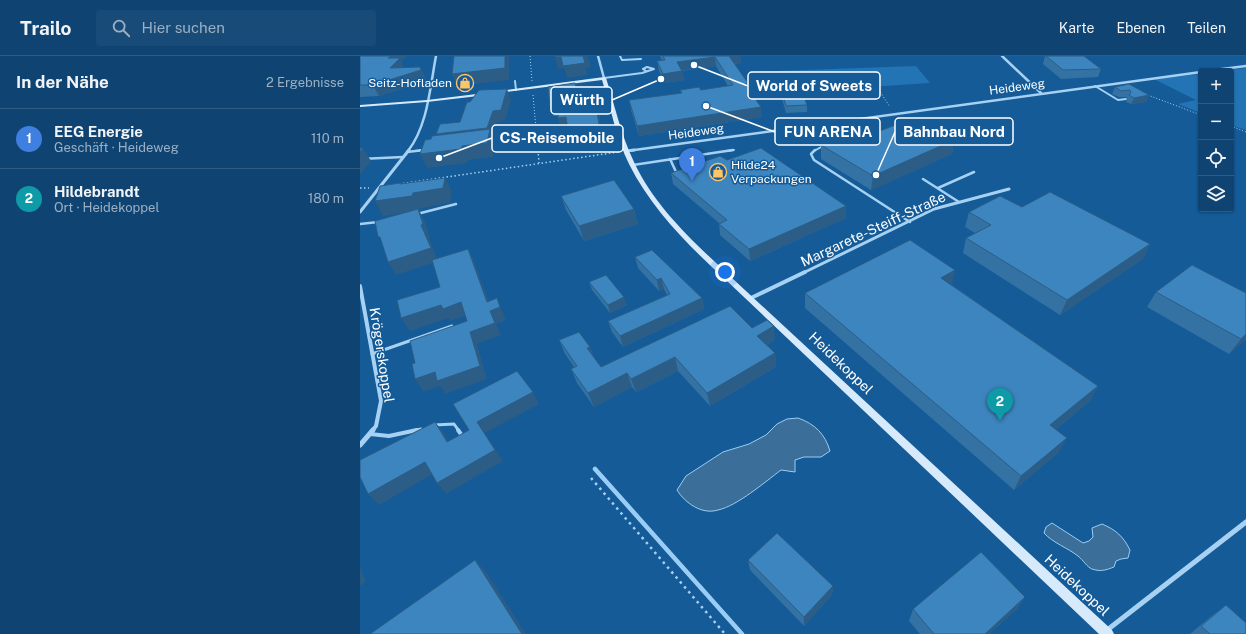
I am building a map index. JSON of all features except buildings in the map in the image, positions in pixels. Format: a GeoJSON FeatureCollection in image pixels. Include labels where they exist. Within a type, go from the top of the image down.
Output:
{"type":"FeatureCollection","features":[{"type":"Feature","properties":{"kind":"street"},"geometry":{"type":"LineString","coordinates":[[360,212],[378,187],[407,152],[420,129],[436,56]]}},
{"type":"Feature","properties":{"kind":"street"},"geometry":{"type":"LineString","coordinates":[[360,106],[426,101],[604,78],[599,56]]}},
{"type":"Feature","properties":{"kind":"street"},"geometry":{"type":"LineString","coordinates":[[1002,56],[1041,93]]}},
{"type":"Feature","properties":{"kind":"street"},"geometry":{"type":"LineString","coordinates":[[1230,68],[1246,66]]}},
{"type":"Feature","properties":{"kind":"street","name":"Heideweg"},"geometry":{"type":"LineString","coordinates":[[627,151],[894,113],[1198,72]]}},
{"type":"Feature","properties":{"kind":"street","name":"Heidekoppel"},"geometry":{"type":"LineString","coordinates":[[604,78],[616,123],[633,165],[650,194],[678,228],[1105,633]]}},
{"type":"Feature","properties":{"kind":"street","name":"Margarete-Steiff-Straße"},"geometry":{"type":"LineString","coordinates":[[751,298],[934,209],[1009,189]]}},
{"type":"Feature","properties":{"kind":"street","name":"Krögerskoppel"},"geometry":{"type":"LineString","coordinates":[[360,286],[381,401],[376,426],[360,445]]}},
{"type":"Feature","properties":{"kind":"street"},"geometry":{"type":"LineString","coordinates":[[1105,633],[1246,522]]}},
{"type":"Feature","properties":{"kind":"lane"},"geometry":{"type":"LineString","coordinates":[[620,56],[622,60],[642,59]]}},
{"type":"Feature","properties":{"kind":"lane"},"geometry":{"type":"LineString","coordinates":[[604,78],[642,73],[654,68],[647,67],[643,69],[646,71]]}},
{"type":"Feature","properties":{"kind":"lane"},"geometry":{"type":"LineString","coordinates":[[515,81],[516,90]]}},
{"type":"Feature","properties":{"kind":"lane"},"geometry":{"type":"LineString","coordinates":[[1095,86],[1118,100],[1126,99]]}},
{"type":"Feature","properties":{"kind":"lane"},"geometry":{"type":"LineString","coordinates":[[846,138],[854,136]]}},
{"type":"Feature","properties":{"kind":"lane"},"geometry":{"type":"LineString","coordinates":[[824,146],[813,151],[812,154],[814,160],[910,222]]}},
{"type":"Feature","properties":{"kind":"lane"},"geometry":{"type":"LineString","coordinates":[[407,152],[430,149]]}},
{"type":"Feature","properties":{"kind":"lane"},"geometry":{"type":"LineString","coordinates":[[633,165],[734,150]]}},
{"type":"Feature","properties":{"kind":"lane"},"geometry":{"type":"LineString","coordinates":[[360,159],[403,157]]}},
{"type":"Feature","properties":{"kind":"lane"},"geometry":{"type":"LineString","coordinates":[[670,159],[678,175]]}},
{"type":"Feature","properties":{"kind":"lane"},"geometry":{"type":"LineString","coordinates":[[938,188],[974,172]]}},
{"type":"Feature","properties":{"kind":"lane"},"geometry":{"type":"LineString","coordinates":[[923,179],[959,202]]}},
{"type":"Feature","properties":{"kind":"lane"},"geometry":{"type":"LineString","coordinates":[[411,215],[456,204]]}},
{"type":"Feature","properties":{"kind":"lane"},"geometry":{"type":"LineString","coordinates":[[360,224],[382,221]]}},
{"type":"Feature","properties":{"kind":"lane"},"geometry":{"type":"LineString","coordinates":[[372,354],[457,324]]}},
{"type":"Feature","properties":{"kind":"lane"},"geometry":{"type":"LineString","coordinates":[[369,434],[389,436],[414,431],[437,424],[454,424],[463,437]]}},
{"type":"Feature","properties":{"kind":"path"},"geometry":{"type":"LineString","coordinates":[[530,56],[539,163]]}},
{"type":"Feature","properties":{"kind":"path"},"geometry":{"type":"LineString","coordinates":[[877,87],[894,113]]}},
{"type":"Feature","properties":{"kind":"path"},"geometry":{"type":"LineString","coordinates":[[1144,93],[1198,114]]}},
{"type":"Feature","properties":{"kind":"path"},"geometry":{"type":"LineString","coordinates":[[1234,127],[1246,132]]}},
{"type":"Feature","properties":{"kind":"path"},"geometry":{"type":"LineString","coordinates":[[360,188],[378,187],[627,151]]}},
{"type":"Feature","properties":{"kind":"path"},"geometry":{"type":"LineString","coordinates":[[591,478],[725,634]]}},
{"type":"Feature","properties":{"kind":"shaded area"},"geometry":{"type":"Polygon","coordinates":[[[916,66],[930,83],[840,89],[836,83],[756,89],[751,72],[916,66]]]}},
{"type":"Feature","properties":{"kind":"shaded area"},"geometry":{"type":"Polygon","coordinates":[[[1246,68],[1246,130],[1234,126],[1234,69],[1246,68]]]}},
{"type":"Feature","properties":{"kind":"shaded area"},"geometry":{"type":"Polygon","coordinates":[[[1198,74],[1198,112],[1178,104],[1196,100],[1154,79],[1198,74]]]}},
{"type":"Feature","properties":{"kind":"shaded area"},"geometry":{"type":"Polygon","coordinates":[[[798,418],[809,423],[818,430],[828,445],[830,451],[821,457],[804,457],[795,460],[795,472],[781,470],[742,499],[726,508],[706,511],[694,507],[680,495],[677,490],[686,476],[723,452],[749,444],[766,435],[777,424],[787,419],[798,418]]]}},
{"type":"Feature","properties":{"kind":"shaded area"},"geometry":{"type":"Polygon","coordinates":[[[1052,523],[1083,543],[1089,541],[1093,537],[1092,528],[1102,524],[1107,526],[1119,534],[1125,541],[1130,550],[1128,558],[1116,561],[1114,567],[1108,569],[1092,569],[1070,550],[1052,540],[1044,533],[1046,527],[1052,523]]]}},
{"type":"Feature","properties":{"kind":"waterway"},"geometry":{"type":"LineString","coordinates":[[595,469],[742,634]]}},
{"type":"Feature","properties":{"kind":"place","name":"World of Sweets"},"geometry":{"type":"Point","coordinates":[694,65]}},
{"type":"Feature","properties":{"kind":"place","name":"Würth"},"geometry":{"type":"Point","coordinates":[661,79]}},
{"type":"Feature","properties":{"kind":"place","name":"Seitz-Hofladen"},"geometry":{"type":"Point","coordinates":[465,83]}},
{"type":"Feature","properties":{"kind":"place","name":"FUN ARENA"},"geometry":{"type":"Point","coordinates":[706,106]}},
{"type":"Feature","properties":{"kind":"place","name":"CS-Reisemobile"},"geometry":{"type":"Point","coordinates":[439,158]}},
{"type":"Feature","properties":{"kind":"place","name":"Hilde24 Verpackungen"},"geometry":{"type":"Point","coordinates":[718,172]}},
{"type":"Feature","properties":{"kind":"place","name":"Bahnbau Nord"},"geometry":{"type":"Point","coordinates":[876,175]}},
{"type":"Feature","properties":{"kind":"place","name":"EEG Energie"},"geometry":{"type":"Point","coordinates":[692,181]}},
{"type":"Feature","properties":{"kind":"place","name":"Hildebrandt"},"geometry":{"type":"Point","coordinates":[1000,421]}}]}
